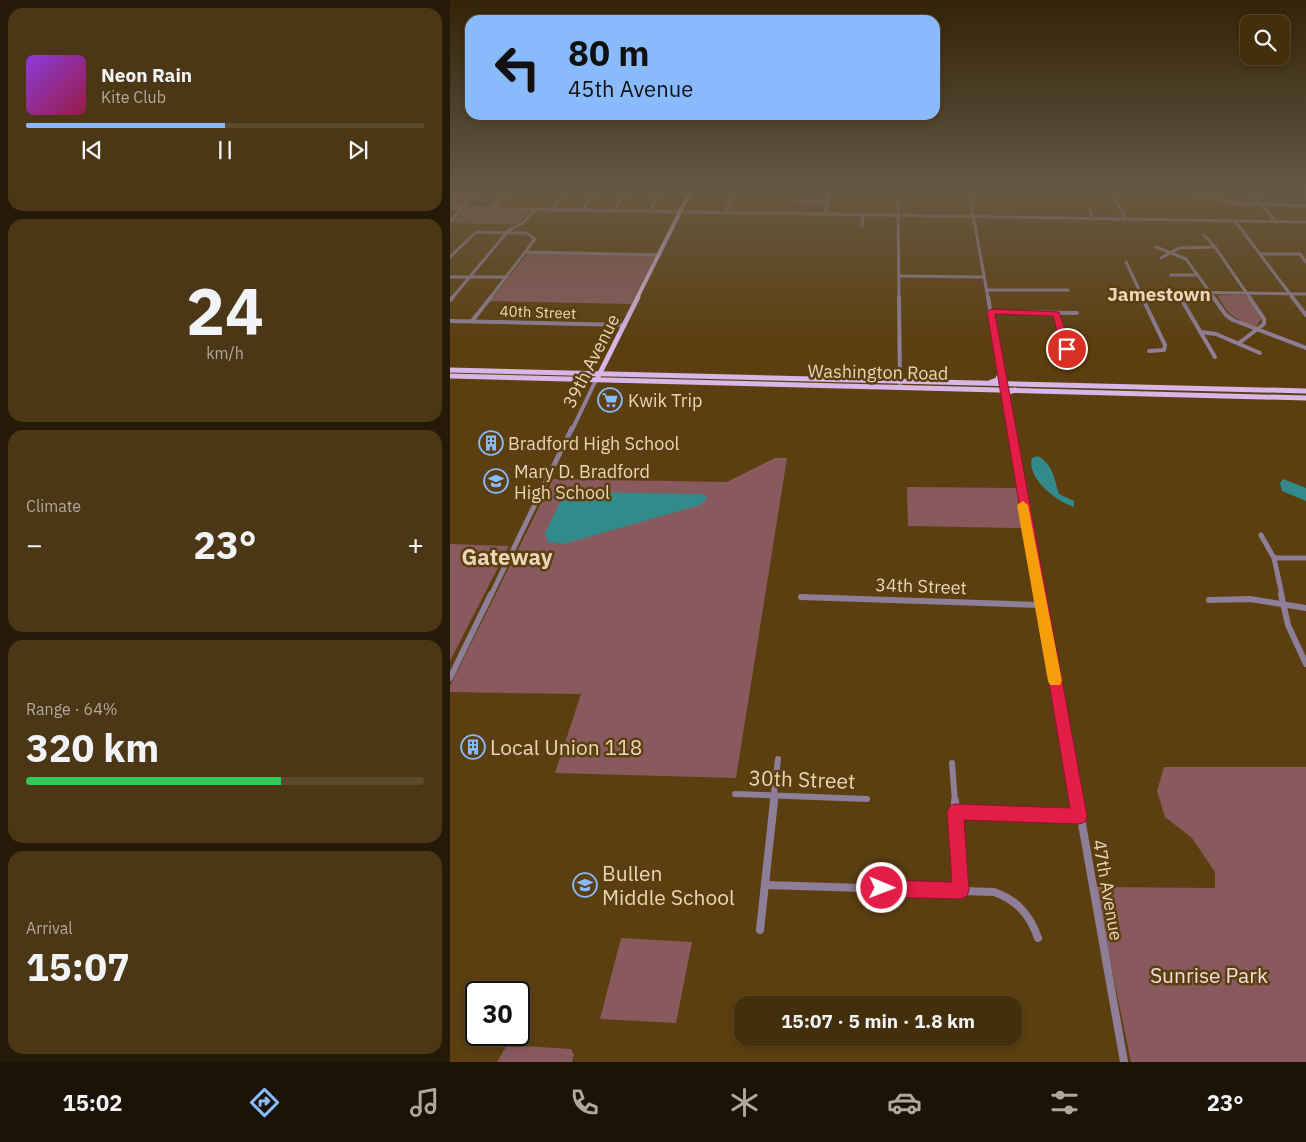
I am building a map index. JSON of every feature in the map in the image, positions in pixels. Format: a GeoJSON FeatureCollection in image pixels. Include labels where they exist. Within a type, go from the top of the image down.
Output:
{"type":"FeatureCollection","features":[{"type":"Feature","properties":{"kind":"main road","name":"39th Avenue"},"geometry":{"type":"LineString","coordinates":[[598,377],[667,242]]}},
{"type":"Feature","properties":{"kind":"main road","name":"Washington Road"},"geometry":{"type":"LineString","coordinates":[[450,370],[562,373],[598,377]]}},
{"type":"Feature","properties":{"kind":"main road"},"geometry":{"type":"LineString","coordinates":[[531,378],[536,374],[562,373]]}},
{"type":"Feature","properties":{"kind":"main road"},"geometry":{"type":"LineString","coordinates":[[988,383],[995,381],[1001,373]]}},
{"type":"Feature","properties":{"kind":"main road","name":"Washington Road"},"geometry":{"type":"LineString","coordinates":[[450,376],[598,377],[1306,392]]}},
{"type":"Feature","properties":{"kind":"main road","name":"Washington Road"},"geometry":{"type":"LineString","coordinates":[[900,384],[988,383],[1017,390],[1306,398]]}},
{"type":"Feature","properties":{"kind":"main road"},"geometry":{"type":"LineString","coordinates":[[1209,389],[1213,396]]}},
{"type":"Feature","properties":{"kind":"main road"},"geometry":{"type":"LineString","coordinates":[[1006,404],[1008,392],[1017,390]]}},
{"type":"Feature","properties":{"kind":"street"},"geometry":{"type":"LineString","coordinates":[[450,258],[465,242]]}},
{"type":"Feature","properties":{"kind":"street"},"geometry":{"type":"LineString","coordinates":[[450,300],[497,242]]}},
{"type":"Feature","properties":{"kind":"street"},"geometry":{"type":"LineString","coordinates":[[472,321],[534,242]]}},
{"type":"Feature","properties":{"kind":"street"},"geometry":{"type":"LineString","coordinates":[[899,242],[900,384]]}},
{"type":"Feature","properties":{"kind":"street","name":"47th Avenue"},"geometry":{"type":"LineString","coordinates":[[978,242],[1124,1062]]}},
{"type":"Feature","properties":{"kind":"street"},"geometry":{"type":"LineString","coordinates":[[1210,242],[1264,319],[1264,324],[1239,343]]}},
{"type":"Feature","properties":{"kind":"street"},"geometry":{"type":"LineString","coordinates":[[1251,242],[1306,315]]}},
{"type":"Feature","properties":{"kind":"street"},"geometry":{"type":"LineString","coordinates":[[1156,247],[1186,259],[1226,315],[1306,348]]}},
{"type":"Feature","properties":{"kind":"street"},"geometry":{"type":"LineString","coordinates":[[1161,258],[1184,247],[1215,247]]}},
{"type":"Feature","properties":{"kind":"street"},"geometry":{"type":"LineString","coordinates":[[526,252],[660,255]]}},
{"type":"Feature","properties":{"kind":"street"},"geometry":{"type":"LineString","coordinates":[[1260,254],[1300,254],[1306,262]]}},
{"type":"Feature","properties":{"kind":"street"},"geometry":{"type":"LineString","coordinates":[[1126,262],[1165,345],[1164,350],[1149,351]]}},
{"type":"Feature","properties":{"kind":"street"},"geometry":{"type":"LineString","coordinates":[[1171,275],[1196,275]]}},
{"type":"Feature","properties":{"kind":"street"},"geometry":{"type":"LineString","coordinates":[[900,276],[983,277]]}},
{"type":"Feature","properties":{"kind":"street"},"geometry":{"type":"LineString","coordinates":[[450,277],[507,277]]}},
{"type":"Feature","properties":{"kind":"street"},"geometry":{"type":"LineString","coordinates":[[986,290],[1068,290]]}},
{"type":"Feature","properties":{"kind":"street"},"geometry":{"type":"LineString","coordinates":[[1121,291],[1306,294]]}},
{"type":"Feature","properties":{"kind":"street"},"geometry":{"type":"LineString","coordinates":[[1177,292],[1216,357]]}},
{"type":"Feature","properties":{"kind":"street"},"geometry":{"type":"LineString","coordinates":[[991,312],[1076,313]]}},
{"type":"Feature","properties":{"kind":"street"},"geometry":{"type":"LineString","coordinates":[[1056,313],[1067,349]]}},
{"type":"Feature","properties":{"kind":"street","name":"40th Street"},"geometry":{"type":"LineString","coordinates":[[450,321],[625,325]]}},
{"type":"Feature","properties":{"kind":"street"},"geometry":{"type":"LineString","coordinates":[[1200,332],[1216,334],[1260,353]]}},
{"type":"Feature","properties":{"kind":"street","name":"39th Avenue"},"geometry":{"type":"LineString","coordinates":[[450,678],[598,377]]}},
{"type":"Feature","properties":{"kind":"street"},"geometry":{"type":"LineString","coordinates":[[1261,534],[1274,558],[1288,625],[1306,664]]}},
{"type":"Feature","properties":{"kind":"street"},"geometry":{"type":"LineString","coordinates":[[1274,558],[1306,558]]}},
{"type":"Feature","properties":{"kind":"street","name":"34th Street"},"geometry":{"type":"LineString","coordinates":[[800,597],[1041,604]]}},
{"type":"Feature","properties":{"kind":"street"},"geometry":{"type":"LineString","coordinates":[[1209,600],[1250,599],[1306,608]]}},
{"type":"Feature","properties":{"kind":"street"},"geometry":{"type":"LineString","coordinates":[[760,930],[778,759]]}},
{"type":"Feature","properties":{"kind":"street"},"geometry":{"type":"LineString","coordinates":[[952,764],[961,890]]}},
{"type":"Feature","properties":{"kind":"street","name":"30th Street"},"geometry":{"type":"LineString","coordinates":[[735,794],[867,798]]}},
{"type":"Feature","properties":{"kind":"street"},"geometry":{"type":"LineString","coordinates":[[955,812],[1079,816]]}},
{"type":"Feature","properties":{"kind":"street"},"geometry":{"type":"LineString","coordinates":[[765,886],[994,892],[1007,896],[1027,914],[1038,938]]}},
{"type":"Feature","properties":{"kind":"green space"},"geometry":{"type":"Polygon","coordinates":[[[528,253],[655,257],[631,304],[490,301],[528,253]]]}},
{"type":"Feature","properties":{"kind":"green space"},"geometry":{"type":"Polygon","coordinates":[[[1217,295],[1245,295],[1261,319],[1256,327],[1232,316],[1217,295]]]}},
{"type":"Feature","properties":{"kind":"green space"},"geometry":{"type":"Polygon","coordinates":[[[775,458],[787,458],[736,778],[555,773],[581,694],[450,692],[450,686],[553,479],[727,482],[775,458]]]}},
{"type":"Feature","properties":{"kind":"green space"},"geometry":{"type":"Polygon","coordinates":[[[907,487],[1018,488],[1025,528],[908,526],[907,487]]]}},
{"type":"Feature","properties":{"kind":"green space"},"geometry":{"type":"Polygon","coordinates":[[[450,544],[509,546],[450,661],[450,544]]]}},
{"type":"Feature","properties":{"kind":"green space","name":"Sunrise Park"},"geometry":{"type":"Polygon","coordinates":[[[1164,767],[1306,767],[1306,1062],[1131,1062],[1095,887],[1215,888],[1215,872],[1192,838],[1165,817],[1157,791],[1164,767]]]}},
{"type":"Feature","properties":{"kind":"green space"},"geometry":{"type":"Polygon","coordinates":[[[621,938],[692,942],[676,1023],[600,1019],[621,938]]]}},
{"type":"Feature","properties":{"kind":"green space"},"geometry":{"type":"Polygon","coordinates":[[[506,1046],[571,1049],[574,1055],[572,1062],[497,1062],[506,1046]]]}},
{"type":"Feature","properties":{"kind":"water"},"geometry":{"type":"Polygon","coordinates":[[[1038,456],[1050,468],[1059,494],[1074,501],[1074,507],[1052,495],[1038,481],[1031,466],[1032,458],[1038,456]]]}},
{"type":"Feature","properties":{"kind":"water"},"geometry":{"type":"Polygon","coordinates":[[[1283,479],[1306,488],[1306,501],[1282,491],[1280,483],[1283,479]]]}},
{"type":"Feature","properties":{"kind":"water"},"geometry":{"type":"Polygon","coordinates":[[[574,492],[703,494],[707,498],[700,505],[564,544],[548,542],[545,533],[560,502],[574,492]]]}},
{"type":"Feature","properties":{"kind":"slow traffic"},"geometry":{"type":"LineString","coordinates":[[1023,505],[1055,681]]}},
{"type":"Feature","properties":{"kind":"place","name":"Kwik Trip"},"geometry":{"type":"Point","coordinates":[610,400]}},
{"type":"Feature","properties":{"kind":"place","name":"Bradford High School"},"geometry":{"type":"Point","coordinates":[491,443]}},
{"type":"Feature","properties":{"kind":"place","name":"Mary D. Bradford High School"},"geometry":{"type":"Point","coordinates":[496,481]}},
{"type":"Feature","properties":{"kind":"place","name":"Local Union 118"},"geometry":{"type":"Point","coordinates":[473,747]}},
{"type":"Feature","properties":{"kind":"place","name":"Bullen Middle School"},"geometry":{"type":"Point","coordinates":[585,885]}},
{"type":"Feature","properties":{"kind":"district","name":"Jamestown"},"geometry":{"type":"Point","coordinates":[1159,294]}},
{"type":"Feature","properties":{"kind":"district","name":"Gateway"},"geometry":{"type":"Point","coordinates":[507,556]}},
{"type":"Feature","properties":{"kind":"route"},"geometry":{"type":"LineString","coordinates":[[882,888],[961,890],[955,812],[1079,816],[1018,480],[991,312],[1056,313],[1067,349]]}}]}
